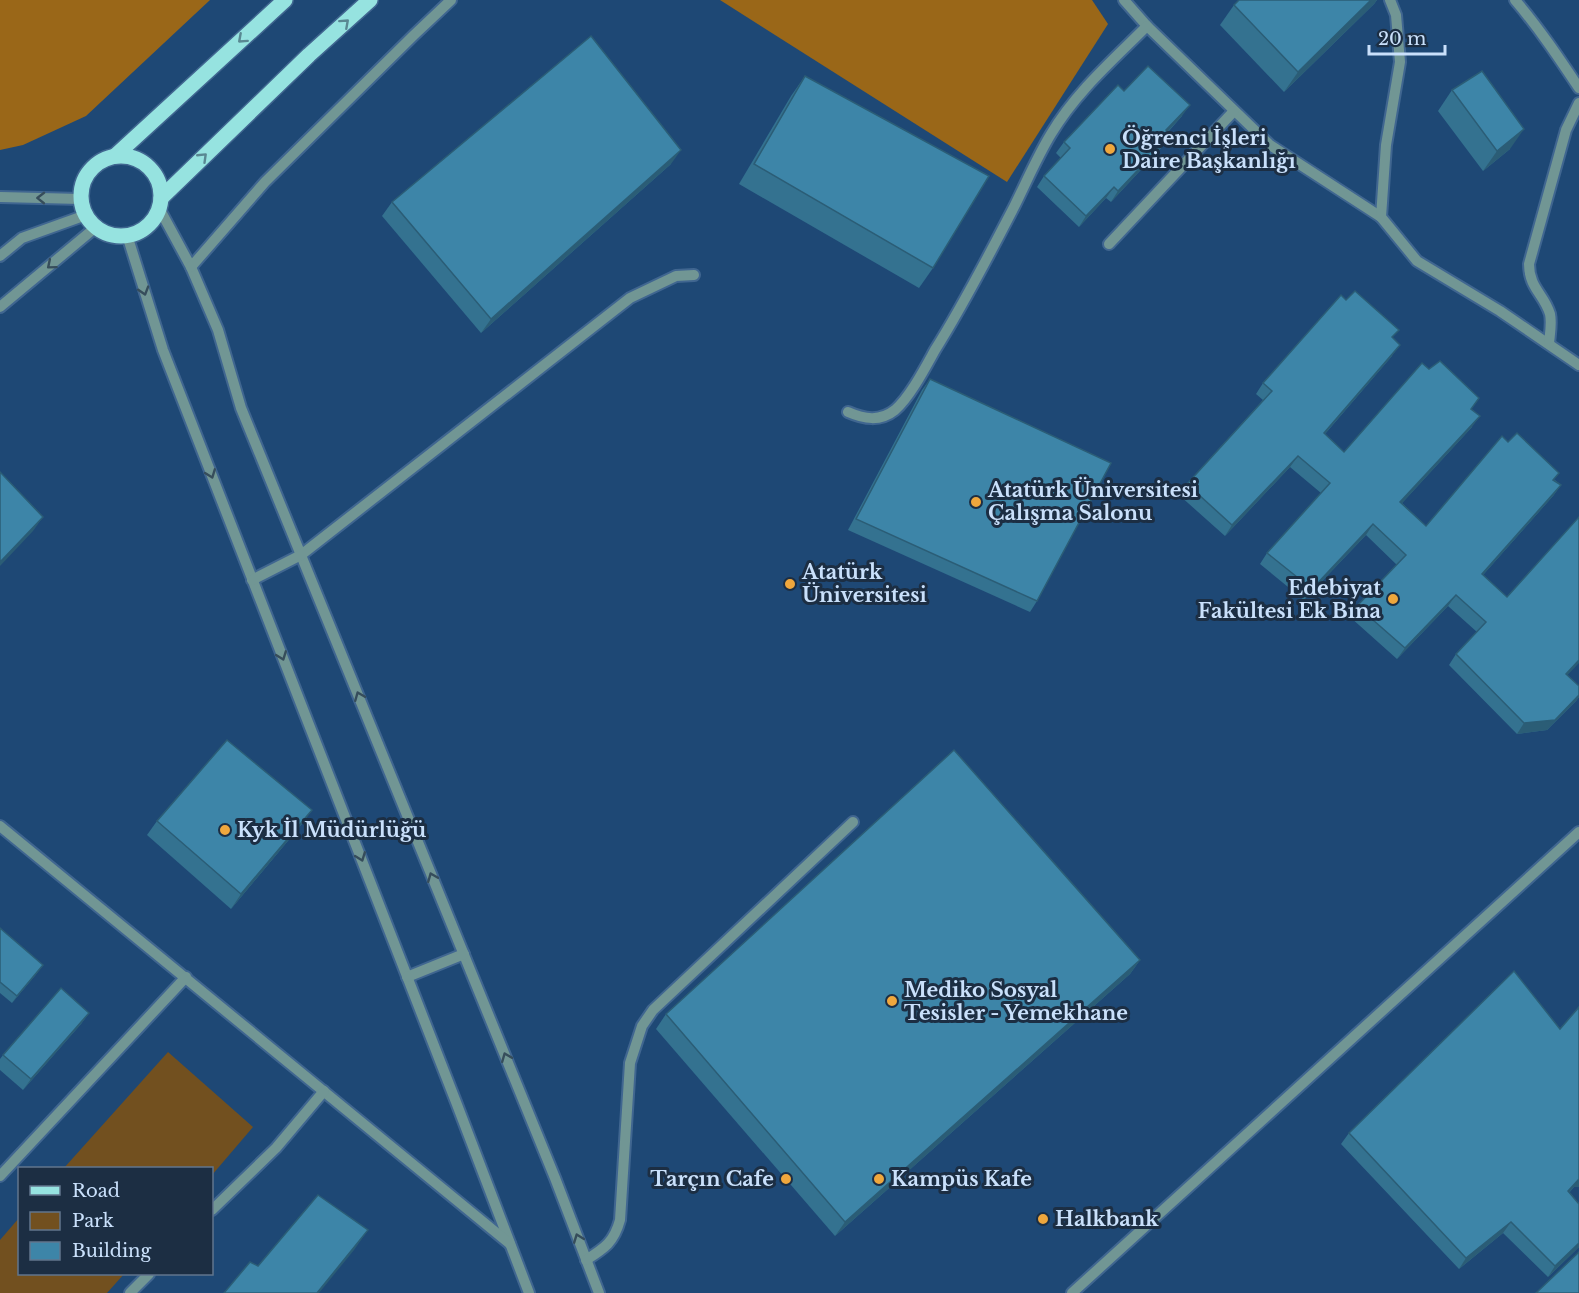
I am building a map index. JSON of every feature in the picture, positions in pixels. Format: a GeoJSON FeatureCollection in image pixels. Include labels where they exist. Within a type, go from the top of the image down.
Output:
{"type":"FeatureCollection","features":[{"type":"Feature","properties":{"kind":"main road"},"geometry":{"type":"LineString","coordinates":[[285,0],[115,156],[100,162],[88,173],[83,183],[81,199],[86,214],[96,227],[111,234],[127,235],[147,226],[154,218],[160,203],[293,70],[370,0]]}},
{"type":"Feature","properties":{"kind":"main road"},"geometry":{"type":"LineString","coordinates":[[115,156],[136,159],[150,168],[158,182],[160,203]]}},
{"type":"Feature","properties":{"kind":"street"},"geometry":{"type":"LineString","coordinates":[[191,267],[265,182],[451,0]]}},
{"type":"Feature","properties":{"kind":"street"},"geometry":{"type":"LineString","coordinates":[[1124,0],[1147,26],[1270,145],[1381,217],[1417,261],[1500,311],[1579,365]]}},
{"type":"Feature","properties":{"kind":"street"},"geometry":{"type":"LineString","coordinates":[[1381,217],[1386,145],[1400,63],[1396,15],[1390,0]]}},
{"type":"Feature","properties":{"kind":"street"},"geometry":{"type":"LineString","coordinates":[[1515,0],[1532,19],[1579,88]]}},
{"type":"Feature","properties":{"kind":"street"},"geometry":{"type":"LineString","coordinates":[[848,412],[865,418],[881,418],[900,405],[949,328],[1051,135],[1065,113],[1084,89],[1147,26]]}},
{"type":"Feature","properties":{"kind":"street"},"geometry":{"type":"LineString","coordinates":[[1549,343],[1551,322],[1549,313],[1546,304],[1533,286],[1529,264],[1566,130],[1579,103]]}},
{"type":"Feature","properties":{"kind":"street"},"geometry":{"type":"LineString","coordinates":[[1109,244],[1234,111]]}},
{"type":"Feature","properties":{"kind":"street"},"geometry":{"type":"LineString","coordinates":[[0,197],[81,199]]}},
{"type":"Feature","properties":{"kind":"street"},"geometry":{"type":"LineString","coordinates":[[160,203],[218,330],[241,408],[555,1178],[598,1293]]}},
{"type":"Feature","properties":{"kind":"street"},"geometry":{"type":"LineString","coordinates":[[0,256],[22,238],[86,214]]}},
{"type":"Feature","properties":{"kind":"street"},"geometry":{"type":"LineString","coordinates":[[0,307],[96,227]]}},
{"type":"Feature","properties":{"kind":"street"},"geometry":{"type":"LineString","coordinates":[[127,235],[163,350],[529,1293]]}},
{"type":"Feature","properties":{"kind":"street"},"geometry":{"type":"LineString","coordinates":[[252,580],[301,555],[630,298],[676,276],[694,274]]}},
{"type":"Feature","properties":{"kind":"street"},"geometry":{"type":"LineString","coordinates":[[586,1260],[603,1250],[611,1241],[620,1220],[630,1063],[642,1026],[653,1010],[853,822]]}},
{"type":"Feature","properties":{"kind":"street"},"geometry":{"type":"LineString","coordinates":[[0,825],[510,1244]]}},
{"type":"Feature","properties":{"kind":"street"},"geometry":{"type":"LineString","coordinates":[[1072,1293],[1579,832]]}},
{"type":"Feature","properties":{"kind":"street"},"geometry":{"type":"LineString","coordinates":[[407,977],[464,954]]}},
{"type":"Feature","properties":{"kind":"street"},"geometry":{"type":"LineString","coordinates":[[0,1176],[186,977]]}},
{"type":"Feature","properties":{"kind":"street"},"geometry":{"type":"LineString","coordinates":[[213,1209],[276,1148],[324,1091]]}},
{"type":"Feature","properties":{"kind":"street"},"geometry":{"type":"LineString","coordinates":[[130,1293],[148,1275]]}},
{"type":"Feature","properties":{"kind":"green space"},"geometry":{"type":"Polygon","coordinates":[[[168,1052],[253,1127],[213,1174],[213,1167],[65,1167],[168,1052]]]}},
{"type":"Feature","properties":{"kind":"green space"},"geometry":{"type":"Polygon","coordinates":[[[18,1219],[18,1275],[123,1275],[107,1293],[0,1293],[0,1240],[18,1219]]]}},
{"type":"Feature","properties":{"kind":"shaded area"},"geometry":{"type":"Polygon","coordinates":[[[0,0],[210,0],[86,116],[23,145],[0,150],[0,0]]]}},
{"type":"Feature","properties":{"kind":"shaded area"},"geometry":{"type":"Polygon","coordinates":[[[720,0],[1092,0],[1108,24],[1007,182],[720,0]]]}},
{"type":"Feature","properties":{"kind":"building"},"geometry":{"type":"Polygon","coordinates":[[[1239,0],[1371,0],[1298,72],[1234,5],[1239,0]]]}},
{"type":"Feature","properties":{"kind":"building"},"geometry":{"type":"Polygon","coordinates":[[[591,36],[681,150],[491,319],[392,202],[591,36]]]}},
{"type":"Feature","properties":{"kind":"building","name":"Öğrenci İşleri Daire Başkanlığı"},"geometry":{"type":"Polygon","coordinates":[[[1148,66],[1190,105],[1166,130],[1171,135],[1118,191],[1114,187],[1086,216],[1044,176],[1070,148],[1064,142],[1118,85],[1124,91],[1148,66]]]}},
{"type":"Feature","properties":{"kind":"building"},"geometry":{"type":"Polygon","coordinates":[[[1482,71],[1524,129],[1497,151],[1452,90],[1482,71]]]}},
{"type":"Feature","properties":{"kind":"building"},"geometry":{"type":"Polygon","coordinates":[[[805,76],[989,176],[933,268],[754,164],[805,76]]]}},
{"type":"Feature","properties":{"kind":"building"},"geometry":{"type":"Polygon","coordinates":[[[1355,291],[1399,330],[1392,337],[1400,345],[1324,433],[1344,452],[1422,363],[1429,369],[1440,361],[1479,398],[1471,409],[1480,416],[1400,502],[1426,526],[1502,436],[1508,442],[1517,433],[1559,473],[1553,480],[1561,485],[1482,574],[1507,597],[1579,517],[1579,660],[1566,674],[1579,686],[1579,695],[1555,720],[1524,723],[1456,654],[1486,622],[1456,595],[1405,648],[1357,606],[1406,555],[1373,524],[1312,589],[1267,553],[1330,483],[1298,456],[1232,525],[1187,484],[1272,391],[1263,383],[1341,295],[1346,300],[1355,291]]]}},
{"type":"Feature","properties":{"kind":"building","name":"Atatürk Üniversitesi Çalışma Salonu"},"geometry":{"type":"Polygon","coordinates":[[[930,379],[1111,463],[1037,601],[856,519],[930,379]]]}},
{"type":"Feature","properties":{"kind":"building"},"geometry":{"type":"Polygon","coordinates":[[[0,472],[43,517],[0,562],[0,472]]]}},
{"type":"Feature","properties":{"kind":"building","name":"Kyk İl Müdürlüğü"},"geometry":{"type":"Polygon","coordinates":[[[227,740],[312,810],[241,894],[157,821],[227,740]]]}},
{"type":"Feature","properties":{"kind":"building","name":"Mediko Sosyal Tesisler - Yemekhane"},"geometry":{"type":"Polygon","coordinates":[[[954,750],[1140,960],[845,1222],[666,1014],[954,750]]]}},
{"type":"Feature","properties":{"kind":"building"},"geometry":{"type":"Polygon","coordinates":[[[0,928],[43,965],[17,996],[0,982],[0,928]]]}},
{"type":"Feature","properties":{"kind":"building"},"geometry":{"type":"Polygon","coordinates":[[[1514,971],[1560,1029],[1579,1007],[1579,1179],[1568,1191],[1579,1204],[1579,1243],[1555,1266],[1511,1222],[1466,1258],[1349,1133],[1514,971]]]}},
{"type":"Feature","properties":{"kind":"building"},"geometry":{"type":"Polygon","coordinates":[[[61,988],[89,1013],[31,1079],[3,1055],[61,988]]]}},
{"type":"Feature","properties":{"kind":"building"},"geometry":{"type":"Polygon","coordinates":[[[318,1195],[368,1230],[317,1293],[224,1293],[250,1262],[258,1266],[318,1195]]]}},
{"type":"Feature","properties":{"kind":"building"},"geometry":{"type":"Polygon","coordinates":[[[1579,1252],[1579,1293],[1536,1293],[1579,1252]]]}},
{"type":"Feature","properties":{"kind":"place","name":"Öğrenci İşleri Daire Başkanlığı"},"geometry":{"type":"Point","coordinates":[1110,149]}},
{"type":"Feature","properties":{"kind":"place","name":"Atatürk Üniversitesi Çalışma Salonu"},"geometry":{"type":"Point","coordinates":[976,502]}},
{"type":"Feature","properties":{"kind":"place","name":"Atatürk Üniversitesi"},"geometry":{"type":"Point","coordinates":[790,584]}},
{"type":"Feature","properties":{"kind":"place","name":"Edebiyat Fakültesi Ek Bina"},"geometry":{"type":"Point","coordinates":[1393,599]}},
{"type":"Feature","properties":{"kind":"place","name":"Kyk İl Müdürlüğü"},"geometry":{"type":"Point","coordinates":[225,830]}},
{"type":"Feature","properties":{"kind":"place","name":"Mediko Sosyal Tesisler - Yemekhane"},"geometry":{"type":"Point","coordinates":[892,1001]}},
{"type":"Feature","properties":{"kind":"place","name":"Tarçın Cafe"},"geometry":{"type":"Point","coordinates":[786,1179]}},
{"type":"Feature","properties":{"kind":"place","name":"Kampüs Kafe"},"geometry":{"type":"Point","coordinates":[879,1179]}},
{"type":"Feature","properties":{"kind":"place","name":"Halkbank"},"geometry":{"type":"Point","coordinates":[1043,1219]}}]}
